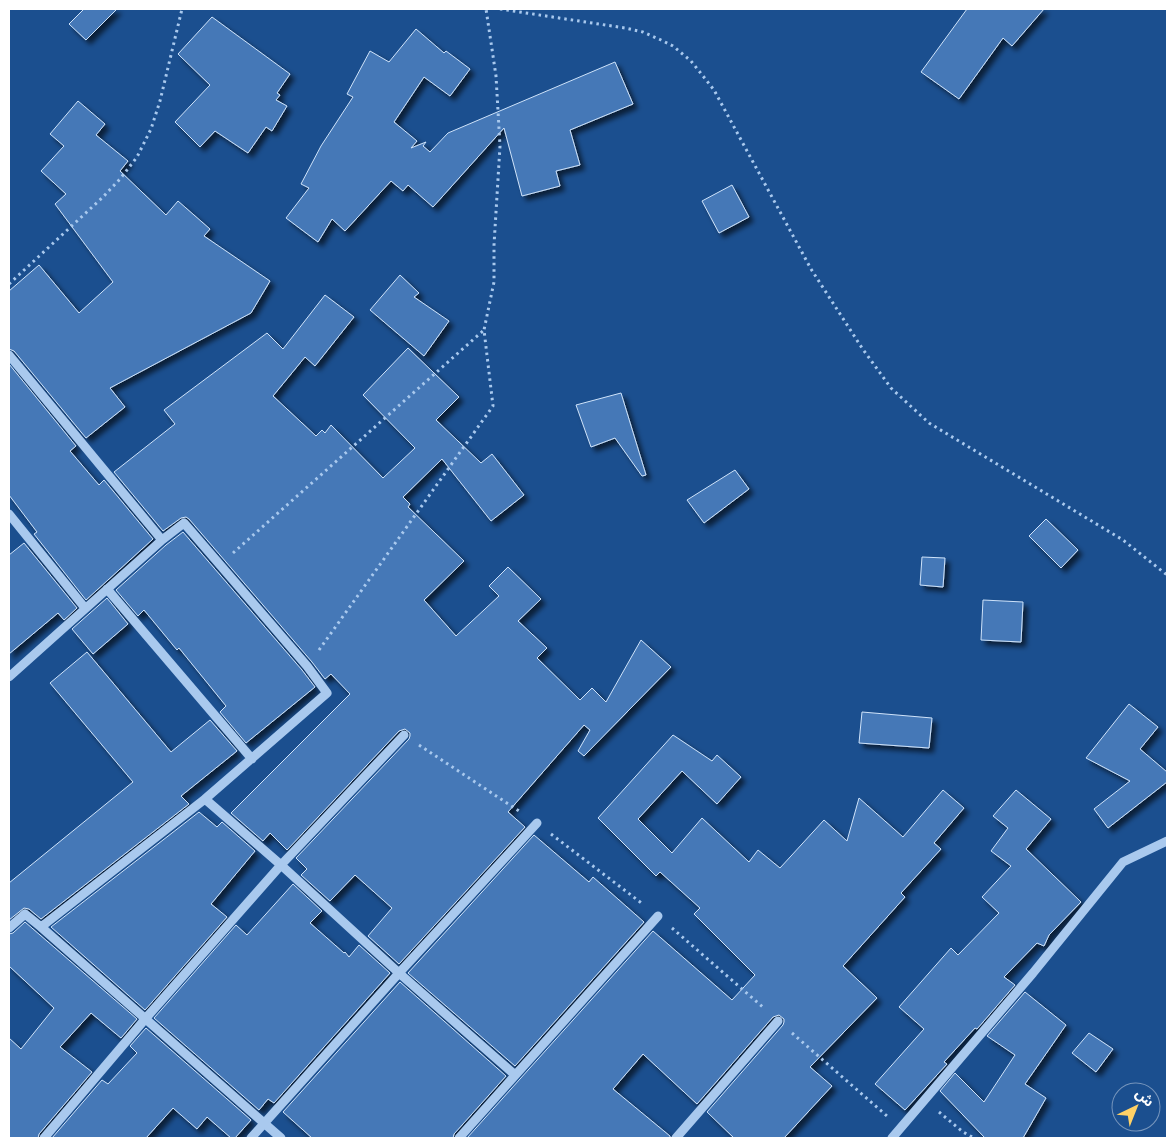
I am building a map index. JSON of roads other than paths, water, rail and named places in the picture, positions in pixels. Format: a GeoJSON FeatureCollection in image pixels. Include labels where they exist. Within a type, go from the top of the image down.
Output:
{"type":"FeatureCollection","features":[{"type":"Feature","properties":{"kind":"street"},"geometry":{"type":"LineString","coordinates":[[9,355],[162,540]]}},
{"type":"Feature","properties":{"kind":"street"},"geometry":{"type":"LineString","coordinates":[[9,514],[85,608]]}},
{"type":"Feature","properties":{"kind":"street"},"geometry":{"type":"LineString","coordinates":[[9,674],[162,540],[184,523],[307,666],[327,693],[204,800],[41,927]]}},
{"type":"Feature","properties":{"kind":"street"},"geometry":{"type":"LineString","coordinates":[[107,589],[252,759]]}},
{"type":"Feature","properties":{"kind":"street"},"geometry":{"type":"LineString","coordinates":[[44,1138],[146,1018],[281,865],[404,735]]}},
{"type":"Feature","properties":{"kind":"street"},"geometry":{"type":"LineString","coordinates":[[204,800],[281,865],[399,973],[515,1075]]}},
{"type":"Feature","properties":{"kind":"street"},"geometry":{"type":"LineString","coordinates":[[251,1138],[537,823]]}},
{"type":"Feature","properties":{"kind":"street"},"geometry":{"type":"LineString","coordinates":[[892,1138],[1033,972],[1123,862],[1167,841]]}},
{"type":"Feature","properties":{"kind":"street"},"geometry":{"type":"LineString","coordinates":[[9,928],[25,914],[282,1138]]}},
{"type":"Feature","properties":{"kind":"street"},"geometry":{"type":"LineString","coordinates":[[460,1138],[658,916]]}},
{"type":"Feature","properties":{"kind":"street"},"geometry":{"type":"LineString","coordinates":[[676,1138],[778,1021]]}}]}
